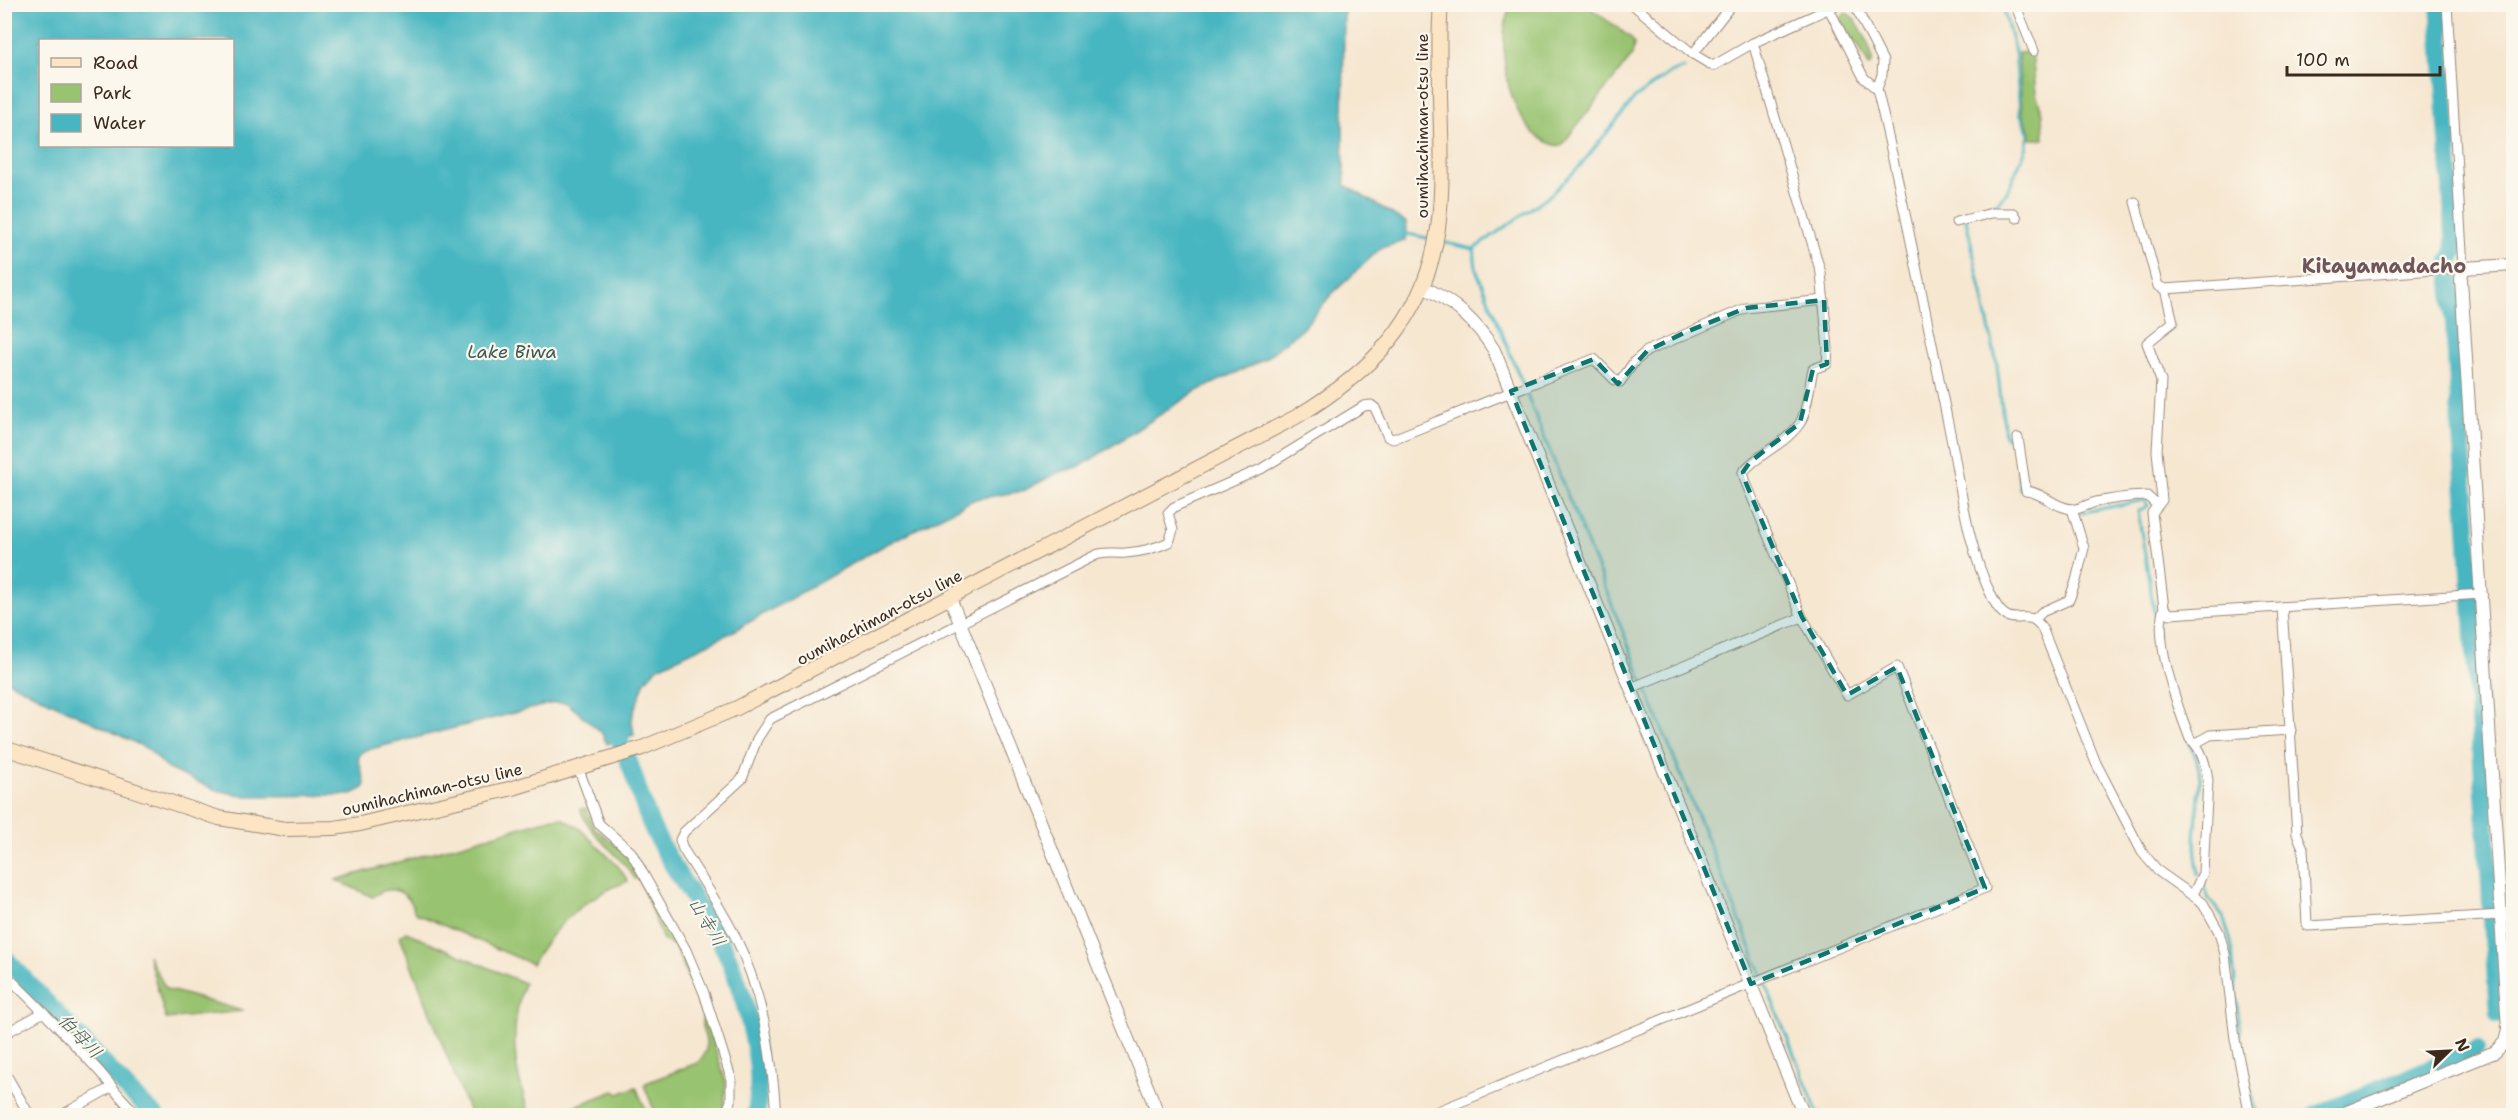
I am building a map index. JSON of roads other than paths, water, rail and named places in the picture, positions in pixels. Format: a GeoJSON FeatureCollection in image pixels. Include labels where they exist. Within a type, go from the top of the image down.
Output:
{"type":"FeatureCollection","features":[{"type":"Feature","properties":{"kind":"main road","name":"oumihachiman-otsu line"},"geometry":{"type":"LineString","coordinates":[[4,748],[219,818],[285,829],[333,828],[360,824],[513,788],[579,770],[642,748],[746,704],[1259,437],[1319,404],[1373,361],[1410,313],[1424,287],[1436,240],[1441,180],[1441,4]]}},
{"type":"Feature","properties":{"kind":"street"},"geometry":{"type":"LineString","coordinates":[[1632,4],[1693,54],[1713,66],[1753,43],[1839,4]]}},
{"type":"Feature","properties":{"kind":"street"},"geometry":{"type":"LineString","coordinates":[[1693,54],[1732,4]]}},
{"type":"Feature","properties":{"kind":"street"},"geometry":{"type":"LineString","coordinates":[[1854,4],[1883,61],[1882,75],[1877,89],[1926,311],[1972,548],[1998,607],[2009,618],[2031,616],[2036,618],[2046,637],[2096,763],[2142,852],[2158,871],[2193,895],[2209,911],[2219,932],[2225,954],[2235,1039],[2250,1116]]}},
{"type":"Feature","properties":{"kind":"street"},"geometry":{"type":"LineString","coordinates":[[2015,4],[2034,51]]}},
{"type":"Feature","properties":{"kind":"street"},"geometry":{"type":"LineString","coordinates":[[2337,1116],[2495,1052],[2505,1042],[2508,1030],[2502,915],[2474,595],[2461,279],[2454,269],[2447,4]]}},
{"type":"Feature","properties":{"kind":"street"},"geometry":{"type":"LineString","coordinates":[[1829,9],[1864,78],[1877,89]]}},
{"type":"Feature","properties":{"kind":"street"},"geometry":{"type":"LineString","coordinates":[[1426,1116],[1985,888],[1898,667],[1847,695],[1802,617],[1743,472],[1750,462],[1781,442],[1800,423],[1813,369],[1827,364],[1828,349],[1821,273],[1753,43]]}},
{"type":"Feature","properties":{"kind":"street"},"geometry":{"type":"LineString","coordinates":[[2135,202],[2157,286],[2165,289],[2514,265]]}},
{"type":"Feature","properties":{"kind":"street"},"geometry":{"type":"LineString","coordinates":[[1956,222],[1992,213],[2014,213],[2017,218]]}},
{"type":"Feature","properties":{"kind":"street"},"geometry":{"type":"LineString","coordinates":[[1424,287],[1445,298],[1477,325],[1520,387],[1760,980],[1804,1116]]}},
{"type":"Feature","properties":{"kind":"street"},"geometry":{"type":"LineString","coordinates":[[2165,289],[2173,322],[2143,341],[2161,381],[2157,451],[2162,500],[2152,513],[2164,608],[2160,619],[2172,686],[2190,739],[2196,743],[2206,765],[2208,780],[2203,873],[2193,895]]}},
{"type":"Feature","properties":{"kind":"street"},"geometry":{"type":"LineString","coordinates":[[776,1116],[769,1036],[747,965],[734,933],[683,849],[680,840],[684,832],[742,779],[757,739],[770,719],[1096,555],[1106,551],[1124,553],[1143,550],[1169,542],[1173,530],[1168,513],[1174,507],[1261,469],[1365,406],[1371,405],[1375,408],[1388,437],[1394,439],[1594,359],[1615,380],[1620,382],[1634,362],[1647,351],[1686,332],[1746,308],[1775,303],[1824,300]]}},
{"type":"Feature","properties":{"kind":"street"},"geometry":{"type":"LineString","coordinates":[[2018,438],[2026,491],[2072,509],[2095,502],[2137,496],[2147,496],[2157,505]]}},
{"type":"Feature","properties":{"kind":"street"},"geometry":{"type":"LineString","coordinates":[[2036,618],[2042,612],[2069,600],[2076,581],[2084,548],[2072,509]]}},
{"type":"Feature","properties":{"kind":"street"},"geometry":{"type":"LineString","coordinates":[[2164,608],[2170,614],[2474,595]]}},
{"type":"Feature","properties":{"kind":"street"},"geometry":{"type":"LineString","coordinates":[[950,598],[1160,1116]]}},
{"type":"Feature","properties":{"kind":"street"},"geometry":{"type":"LineString","coordinates":[[2282,607],[2297,834],[2303,848],[2308,926],[2502,915]]}},
{"type":"Feature","properties":{"kind":"street"},"geometry":{"type":"LineString","coordinates":[[1640,684],[1802,617]]}},
{"type":"Feature","properties":{"kind":"street"},"geometry":{"type":"LineString","coordinates":[[2196,743],[2210,735],[2291,730]]}},
{"type":"Feature","properties":{"kind":"street"},"geometry":{"type":"LineString","coordinates":[[579,770],[599,824],[631,852],[686,950],[704,993],[731,1078],[731,1101],[725,1116]]}},
{"type":"Feature","properties":{"kind":"street"},"geometry":{"type":"LineString","coordinates":[[4,973],[44,1012],[128,1106],[140,1116]]}},
{"type":"Feature","properties":{"kind":"street"},"geometry":{"type":"LineString","coordinates":[[4,1034],[44,1012]]}},
{"type":"Feature","properties":{"kind":"street"},"geometry":{"type":"LineString","coordinates":[[2505,1042],[2511,1050],[2514,1072]]}},
{"type":"Feature","properties":{"kind":"street"},"geometry":{"type":"LineString","coordinates":[[4,1071],[30,1116]]}},
{"type":"Feature","properties":{"kind":"street"},"geometry":{"type":"LineString","coordinates":[[60,1116],[112,1087]]}},
{"type":"Feature","properties":{"kind":"water","name":"Lake Biwa"},"geometry":{"type":"Polygon","coordinates":[[[5,4],[1344,5],[1345,185],[1407,223],[1405,241],[1381,248],[1331,295],[1302,329],[1263,360],[1195,392],[1081,466],[1057,473],[1023,491],[975,499],[885,545],[730,633],[657,668],[645,681],[633,714],[634,735],[607,744],[601,732],[567,703],[554,703],[363,751],[358,758],[365,783],[364,788],[350,795],[246,796],[216,790],[168,769],[148,749],[5,680],[5,4]]]}},
{"type":"Feature","properties":{"kind":"waterway"},"geometry":{"type":"LineString","coordinates":[[2002,4],[2015,52],[2020,113],[2029,134],[2026,149],[2007,192],[1997,203],[1965,214],[1997,365],[2005,436],[2015,445]]}},
{"type":"Feature","properties":{"kind":"waterway"},"geometry":{"type":"LineString","coordinates":[[2439,4],[2455,251],[2450,261],[2498,1014]]}},
{"type":"Feature","properties":{"kind":"waterway"},"geometry":{"type":"LineString","coordinates":[[1474,249],[1550,195],[1579,167],[1635,98],[1668,74],[1684,68]]}},
{"type":"Feature","properties":{"kind":"waterway"},"geometry":{"type":"LineString","coordinates":[[1403,233],[1432,239]]}},
{"type":"Feature","properties":{"kind":"waterway"},"geometry":{"type":"LineString","coordinates":[[1441,242],[1474,249]]}},
{"type":"Feature","properties":{"kind":"waterway"},"geometry":{"type":"LineString","coordinates":[[1474,249],[1476,269],[1819,1116]]}},
{"type":"Feature","properties":{"kind":"waterway"},"geometry":{"type":"LineString","coordinates":[[2016,455],[2020,489],[2023,491]]}},
{"type":"Feature","properties":{"kind":"waterway"},"geometry":{"type":"LineString","coordinates":[[2079,513],[2145,500],[2148,506],[2138,511],[2158,636]]}},
{"type":"Feature","properties":{"kind":"waterway","name":"山寺川"},"geometry":{"type":"LineString","coordinates":[[608,720],[623,747],[647,815],[660,843],[719,939],[732,967],[749,1021],[756,1056],[758,1070],[756,1116]]}},
{"type":"Feature","properties":{"kind":"waterway"},"geometry":{"type":"LineString","coordinates":[[2189,743],[2195,754],[2200,774],[2195,838],[2199,874]]}},
{"type":"Feature","properties":{"kind":"waterway"},"geometry":{"type":"LineString","coordinates":[[2202,883],[2209,899],[2223,917],[2231,942],[2242,1051],[2257,1116]]}},
{"type":"Feature","properties":{"kind":"waterway","name":"伯母川"},"geometry":{"type":"LineString","coordinates":[[4,957],[130,1092],[156,1116]]}},
{"type":"Feature","properties":{"kind":"waterway"},"geometry":{"type":"LineString","coordinates":[[2314,1116],[2476,1049]]}},
{"type":"Feature","properties":{"kind":"district","name":"Kitayamadacho"},"geometry":{"type":"Point","coordinates":[2384,266]}}]}
